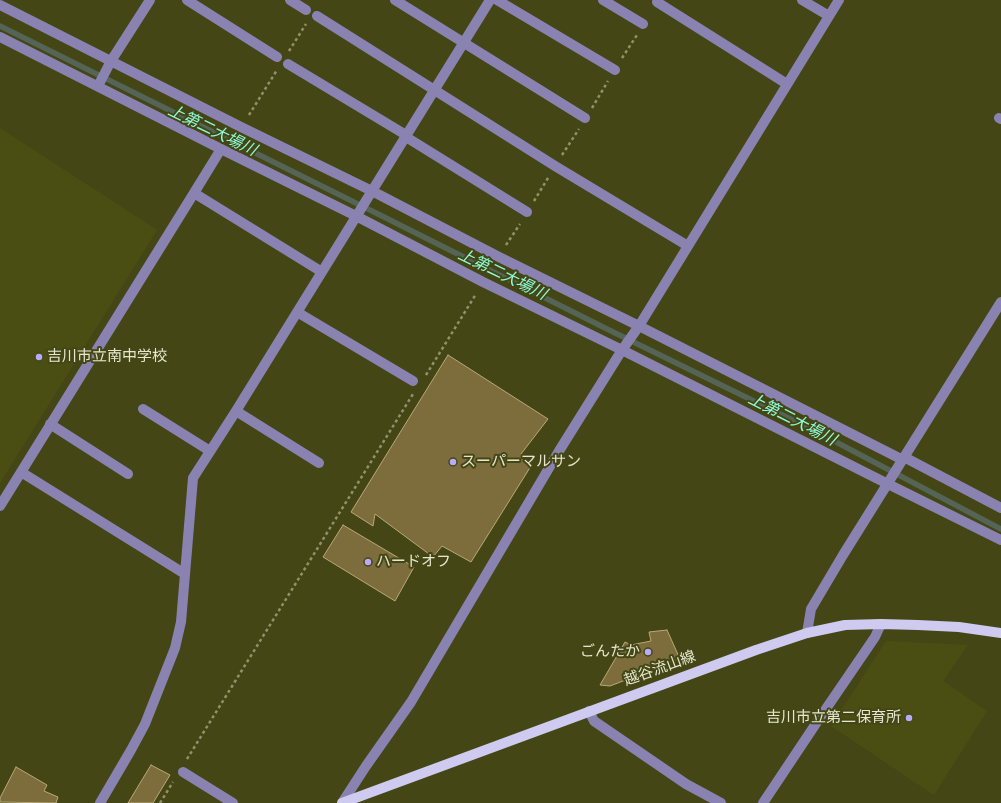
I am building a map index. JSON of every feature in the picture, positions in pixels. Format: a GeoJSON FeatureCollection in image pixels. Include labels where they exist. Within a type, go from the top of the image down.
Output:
{"type":"FeatureCollection","features":[{"type":"Feature","properties":{"kind":"main road","name":"越谷流山線"},"geometry":{"type":"LineString","coordinates":[[342,803],[589,711],[807,633],[845,625],[880,624],[932,626],[1001,632]]}},
{"type":"Feature","properties":{"kind":"street"},"geometry":{"type":"LineString","coordinates":[[98,86],[111,61],[150,0]]}},
{"type":"Feature","properties":{"kind":"street"},"geometry":{"type":"LineString","coordinates":[[186,0],[277,57]]}},
{"type":"Feature","properties":{"kind":"street"},"geometry":{"type":"LineString","coordinates":[[290,0],[306,10]]}},
{"type":"Feature","properties":{"kind":"street"},"geometry":{"type":"LineString","coordinates":[[394,0],[585,118]]}},
{"type":"Feature","properties":{"kind":"street"},"geometry":{"type":"LineString","coordinates":[[100,803],[145,724],[175,648],[181,622],[193,478],[490,0]]}},
{"type":"Feature","properties":{"kind":"street"},"geometry":{"type":"LineString","coordinates":[[496,0],[615,70]]}},
{"type":"Feature","properties":{"kind":"street"},"geometry":{"type":"LineString","coordinates":[[603,0],[644,24]]}},
{"type":"Feature","properties":{"kind":"street"},"geometry":{"type":"LineString","coordinates":[[802,0],[829,16]]}},
{"type":"Feature","properties":{"kind":"street"},"geometry":{"type":"LineString","coordinates":[[342,803],[411,702],[555,458],[622,350],[639,326],[839,0]]}},
{"type":"Feature","properties":{"kind":"street"},"geometry":{"type":"LineString","coordinates":[[657,2],[787,84]]}},
{"type":"Feature","properties":{"kind":"street"},"geometry":{"type":"LineString","coordinates":[[0,5],[248,131],[372,191],[499,258],[639,326],[1001,508]]}},
{"type":"Feature","properties":{"kind":"street"},"geometry":{"type":"LineString","coordinates":[[317,16],[556,166],[688,246]]}},
{"type":"Feature","properties":{"kind":"street"},"geometry":{"type":"LineString","coordinates":[[0,36],[483,282],[1001,540]]}},
{"type":"Feature","properties":{"kind":"street"},"geometry":{"type":"LineString","coordinates":[[288,64],[527,212]]}},
{"type":"Feature","properties":{"kind":"street"},"geometry":{"type":"LineString","coordinates":[[0,506],[221,149]]}},
{"type":"Feature","properties":{"kind":"street"},"geometry":{"type":"LineString","coordinates":[[194,193],[322,272]]}},
{"type":"Feature","properties":{"kind":"street"},"geometry":{"type":"LineString","coordinates":[[807,633],[811,609],[843,555],[1001,302]]}},
{"type":"Feature","properties":{"kind":"street"},"geometry":{"type":"LineString","coordinates":[[297,312],[414,385]]}},
{"type":"Feature","properties":{"kind":"street"},"geometry":{"type":"LineString","coordinates":[[143,409],[210,451]]}},
{"type":"Feature","properties":{"kind":"street"},"geometry":{"type":"LineString","coordinates":[[236,411],[319,463]]}},
{"type":"Feature","properties":{"kind":"street"},"geometry":{"type":"LineString","coordinates":[[50,424],[128,474]]}},
{"type":"Feature","properties":{"kind":"street"},"geometry":{"type":"LineString","coordinates":[[21,472],[185,574]]}},
{"type":"Feature","properties":{"kind":"street"},"geometry":{"type":"LineString","coordinates":[[763,803],[875,637],[880,624]]}},
{"type":"Feature","properties":{"kind":"street"},"geometry":{"type":"LineString","coordinates":[[589,711],[594,721],[686,784],[721,803]]}},
{"type":"Feature","properties":{"kind":"street"},"geometry":{"type":"LineString","coordinates":[[182,770],[233,803]]}},
{"type":"Feature","properties":{"kind":"path"},"geometry":{"type":"LineString","coordinates":[[424,376],[483,282]]}},
{"type":"Feature","properties":{"kind":"path"},"geometry":{"type":"LineString","coordinates":[[160,803],[182,770],[414,385]]}},
{"type":"Feature","properties":{"kind":"shaded area","name":"吉川市立南中学校"},"geometry":{"type":"Polygon","coordinates":[[[0,128],[157,230],[0,483],[0,128]]]}},
{"type":"Feature","properties":{"kind":"shaded area","name":"吉川市立第二保育所"},"geometry":{"type":"Polygon","coordinates":[[[886,641],[968,645],[943,681],[987,711],[934,795],[831,726],[886,641]]]}},
{"type":"Feature","properties":{"kind":"building"},"geometry":{"type":"Polygon","coordinates":[[[448,355],[548,419],[521,454],[531,466],[471,562],[442,546],[433,557],[375,514],[373,526],[351,512],[448,355]]]}},
{"type":"Feature","properties":{"kind":"building","name":"ハードオフ"},"geometry":{"type":"Polygon","coordinates":[[[343,525],[414,567],[395,601],[323,557],[343,525]]]}},
{"type":"Feature","properties":{"kind":"building","name":"ごんたか"},"geometry":{"type":"Polygon","coordinates":[[[667,630],[680,659],[610,686],[600,685],[625,642],[631,645],[651,641],[649,632],[667,630]]]}},
{"type":"Feature","properties":{"kind":"building"},"geometry":{"type":"Polygon","coordinates":[[[151,765],[170,775],[153,803],[128,803],[151,765]]]}},
{"type":"Feature","properties":{"kind":"building"},"geometry":{"type":"Polygon","coordinates":[[[16,767],[47,785],[44,791],[58,797],[56,803],[0,802],[0,798],[16,767]]]}},
{"type":"Feature","properties":{"kind":"waterway","name":"上第二大場川"},"geometry":{"type":"LineString","coordinates":[[0,26],[607,329],[819,433],[1001,529]]}},
{"type":"Feature","properties":{"kind":"place","name":"吉川市立南中学校"},"geometry":{"type":"Point","coordinates":[39,357]}},
{"type":"Feature","properties":{"kind":"place","name":"スーパーマルサン"},"geometry":{"type":"Point","coordinates":[453,462]}},
{"type":"Feature","properties":{"kind":"place","name":"ハードオフ"},"geometry":{"type":"Point","coordinates":[368,562]}},
{"type":"Feature","properties":{"kind":"place","name":"ごんたか"},"geometry":{"type":"Point","coordinates":[648,652]}},
{"type":"Feature","properties":{"kind":"place","name":"吉川市立第二保育所"},"geometry":{"type":"Point","coordinates":[909,718]}}]}
